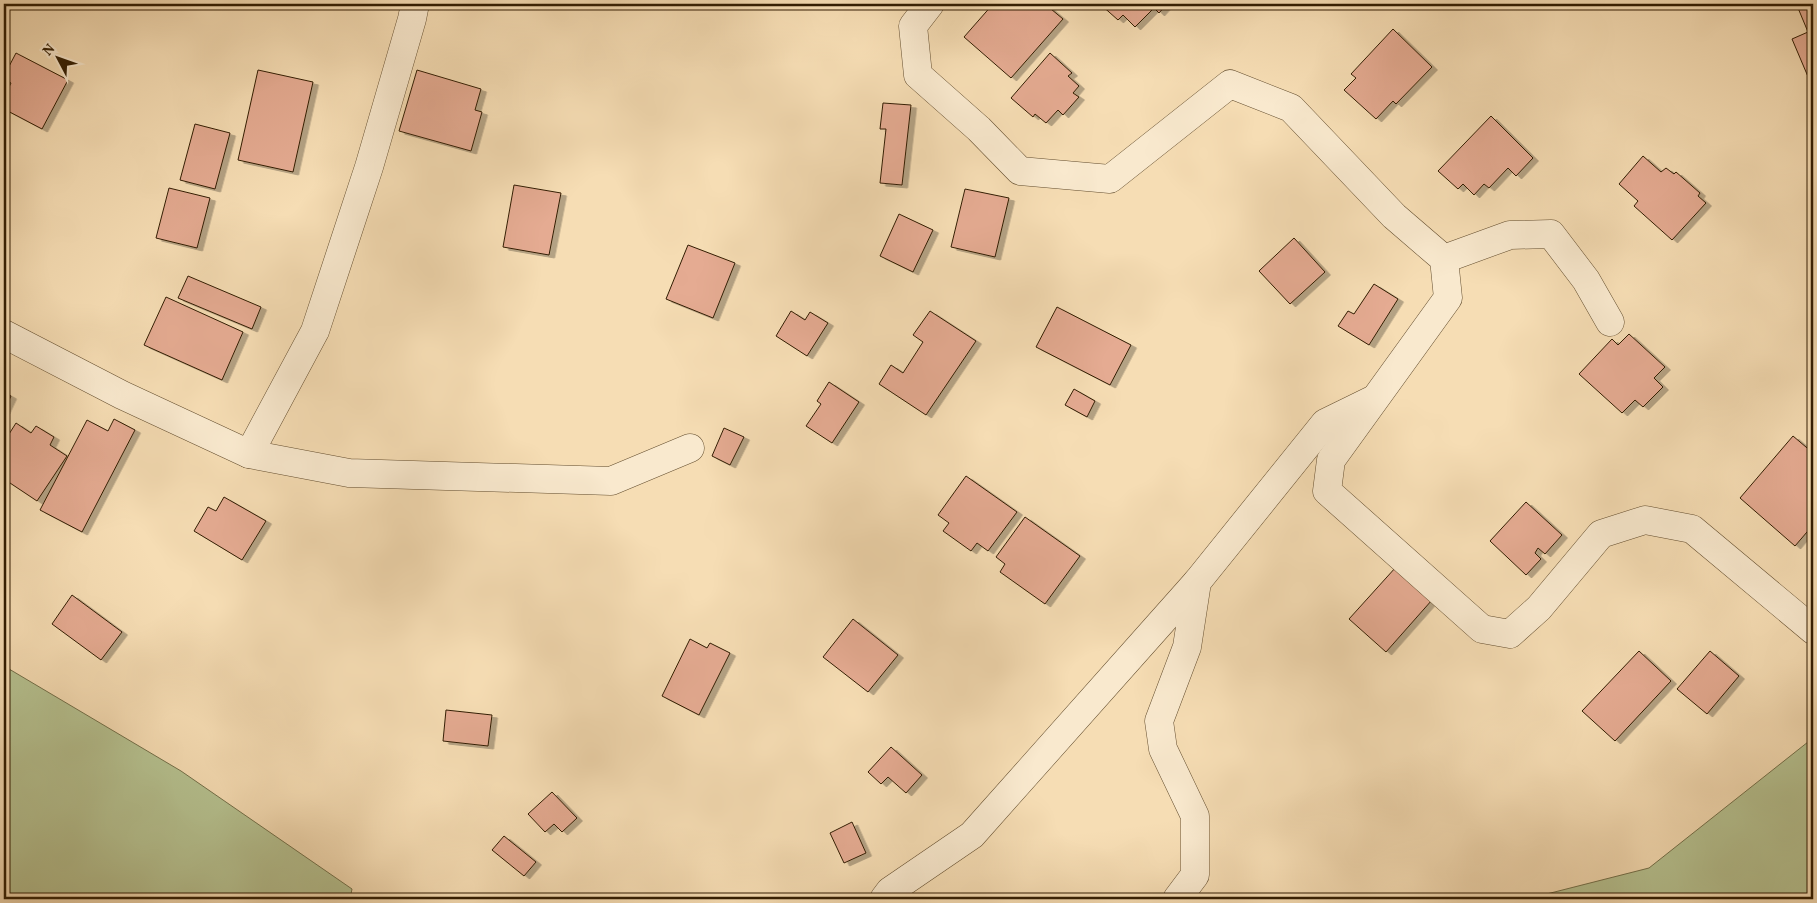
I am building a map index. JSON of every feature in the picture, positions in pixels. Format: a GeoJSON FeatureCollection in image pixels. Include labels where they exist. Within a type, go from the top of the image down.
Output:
{"type":"FeatureCollection","features":[{"type":"Feature","properties":{"kind":"street"},"geometry":{"type":"LineString","coordinates":[[249,454],[315,331],[368,167],[416,4]]}},
{"type":"Feature","properties":{"kind":"street"},"geometry":{"type":"LineString","coordinates":[[930,4],[913,26],[918,75],[979,129],[1020,171],[1110,179],[1230,84],[1291,108],[1394,216],[1444,259],[1448,298],[1331,460],[1328,492],[1482,629],[1510,634],[1540,608],[1601,534],[1645,520],[1692,530],[1813,630]]}},
{"type":"Feature","properties":{"kind":"street"},"geometry":{"type":"LineString","coordinates":[[1444,259],[1510,235],[1551,234],[1586,280],[1610,322]]}},
{"type":"Feature","properties":{"kind":"street"},"geometry":{"type":"LineString","coordinates":[[4,334],[122,395],[249,454],[349,473],[611,481],[690,448]]}},
{"type":"Feature","properties":{"kind":"street"},"geometry":{"type":"LineString","coordinates":[[884,899],[890,891],[972,835],[1197,582],[1325,423],[1375,398]]}},
{"type":"Feature","properties":{"kind":"street"},"geometry":{"type":"LineString","coordinates":[[1177,899],[1195,875],[1195,816],[1163,749],[1159,721],[1187,647],[1197,582]]}},
{"type":"Feature","properties":{"kind":"green space"},"geometry":{"type":"Polygon","coordinates":[[[4,666],[181,771],[352,889],[350,899],[4,899],[4,666]]]}},
{"type":"Feature","properties":{"kind":"green space"},"geometry":{"type":"Polygon","coordinates":[[[1813,738],[1813,899],[1527,899],[1649,868],[1813,738]]]}},
{"type":"Feature","properties":{"kind":"building"},"geometry":{"type":"Polygon","coordinates":[[[993,4],[1045,4],[1063,19],[1011,78],[964,37],[993,4]]]}},
{"type":"Feature","properties":{"kind":"building"},"geometry":{"type":"Polygon","coordinates":[[[1100,4],[1167,4],[1159,13],[1154,8],[1135,27],[1123,15],[1118,20],[1100,4]]]}},
{"type":"Feature","properties":{"kind":"building"},"geometry":{"type":"Polygon","coordinates":[[[1813,4],[1813,77],[1809,79],[1792,39],[1808,32],[1798,8],[1813,4]]]}},
{"type":"Feature","properties":{"kind":"building"},"geometry":{"type":"Polygon","coordinates":[[[1393,29],[1432,67],[1396,104],[1393,101],[1376,119],[1344,90],[1356,78],[1351,74],[1393,29]]]}},
{"type":"Feature","properties":{"kind":"building"},"geometry":{"type":"Polygon","coordinates":[[[16,53],[68,80],[42,129],[4,109],[4,97],[11,83],[4,79],[4,76],[16,53]]]}},
{"type":"Feature","properties":{"kind":"building"},"geometry":{"type":"Polygon","coordinates":[[[1050,53],[1072,73],[1068,76],[1079,86],[1073,93],[1079,97],[1063,115],[1058,110],[1046,123],[1035,114],[1033,117],[1011,98],[1050,53]]]}},
{"type":"Feature","properties":{"kind":"building"},"geometry":{"type":"Polygon","coordinates":[[[258,70],[313,82],[293,172],[238,160],[258,70]]]}},
{"type":"Feature","properties":{"kind":"building"},"geometry":{"type":"Polygon","coordinates":[[[417,70],[481,89],[475,110],[482,112],[471,151],[399,131],[417,70]]]}},
{"type":"Feature","properties":{"kind":"building"},"geometry":{"type":"Polygon","coordinates":[[[883,103],[911,105],[902,185],[880,183],[886,129],[880,129],[883,103]]]}},
{"type":"Feature","properties":{"kind":"building"},"geometry":{"type":"Polygon","coordinates":[[[1491,116],[1533,158],[1516,176],[1508,168],[1489,188],[1484,184],[1474,195],[1463,184],[1458,189],[1438,171],[1491,116]]]}},
{"type":"Feature","properties":{"kind":"building"},"geometry":{"type":"Polygon","coordinates":[[[195,124],[230,133],[215,189],[180,180],[195,124]]]}},
{"type":"Feature","properties":{"kind":"building"},"geometry":{"type":"Polygon","coordinates":[[[1643,156],[1661,172],[1666,168],[1674,174],[1676,172],[1700,193],[1698,196],[1706,203],[1672,240],[1634,206],[1638,201],[1619,184],[1643,156]]]}},
{"type":"Feature","properties":{"kind":"building"},"geometry":{"type":"Polygon","coordinates":[[[514,185],[561,193],[549,255],[503,247],[514,185]]]}},
{"type":"Feature","properties":{"kind":"building"},"geometry":{"type":"Polygon","coordinates":[[[169,188],[210,198],[197,248],[156,238],[169,188]]]}},
{"type":"Feature","properties":{"kind":"building"},"geometry":{"type":"Polygon","coordinates":[[[965,189],[1009,198],[995,257],[951,247],[965,189]]]}},
{"type":"Feature","properties":{"kind":"building"},"geometry":{"type":"Polygon","coordinates":[[[899,214],[933,230],[913,272],[880,256],[899,214]]]}},
{"type":"Feature","properties":{"kind":"building"},"geometry":{"type":"Polygon","coordinates":[[[1294,238],[1325,272],[1290,304],[1259,271],[1294,238]]]}},
{"type":"Feature","properties":{"kind":"building"},"geometry":{"type":"Polygon","coordinates":[[[688,245],[735,263],[713,318],[666,299],[688,245]]]}},
{"type":"Feature","properties":{"kind":"building"},"geometry":{"type":"Polygon","coordinates":[[[188,276],[261,307],[252,329],[178,298],[188,276]]]}},
{"type":"Feature","properties":{"kind":"building"},"geometry":{"type":"Polygon","coordinates":[[[1374,284],[1398,299],[1369,345],[1338,326],[1348,311],[1354,314],[1374,284]]]}},
{"type":"Feature","properties":{"kind":"building"},"geometry":{"type":"Polygon","coordinates":[[[166,297],[243,332],[222,380],[144,345],[166,297]]]}},
{"type":"Feature","properties":{"kind":"building"},"geometry":{"type":"Polygon","coordinates":[[[1057,307],[1131,345],[1110,385],[1036,347],[1057,307]]]}},
{"type":"Feature","properties":{"kind":"building"},"geometry":{"type":"Polygon","coordinates":[[[791,311],[805,320],[810,312],[828,323],[807,356],[776,336],[791,311]]]}},
{"type":"Feature","properties":{"kind":"building"},"geometry":{"type":"Polygon","coordinates":[[[930,311],[976,341],[926,415],[879,384],[891,365],[903,373],[923,342],[913,335],[930,311]]]}},
{"type":"Feature","properties":{"kind":"building"},"geometry":{"type":"Polygon","coordinates":[[[1629,334],[1665,367],[1654,378],[1663,387],[1643,407],[1635,400],[1622,413],[1579,374],[1612,339],[1618,345],[1629,334]]]}},
{"type":"Feature","properties":{"kind":"building"},"geometry":{"type":"Polygon","coordinates":[[[829,382],[859,402],[832,443],[806,426],[821,404],[817,401],[829,382]]]}},
{"type":"Feature","properties":{"kind":"building"},"geometry":{"type":"Polygon","coordinates":[[[1074,389],[1095,401],[1087,417],[1065,405],[1074,389]]]}},
{"type":"Feature","properties":{"kind":"building"},"geometry":{"type":"Polygon","coordinates":[[[4,392],[11,396],[4,411],[4,392]]]}},
{"type":"Feature","properties":{"kind":"building"},"geometry":{"type":"Polygon","coordinates":[[[114,419],[135,430],[82,532],[40,510],[87,420],[108,431],[114,419]]]}},
{"type":"Feature","properties":{"kind":"building"},"geometry":{"type":"Polygon","coordinates":[[[16,423],[31,433],[36,426],[54,437],[50,445],[67,456],[37,501],[4,479],[4,442],[16,423]]]}},
{"type":"Feature","properties":{"kind":"building"},"geometry":{"type":"Polygon","coordinates":[[[724,428],[744,437],[730,465],[712,456],[724,428]]]}},
{"type":"Feature","properties":{"kind":"building"},"geometry":{"type":"Polygon","coordinates":[[[1793,436],[1813,453],[1813,525],[1795,546],[1740,498],[1793,436]]]}},
{"type":"Feature","properties":{"kind":"building"},"geometry":{"type":"Polygon","coordinates":[[[966,476],[1017,512],[988,551],[977,543],[971,551],[943,531],[949,523],[938,515],[966,476]]]}},
{"type":"Feature","properties":{"kind":"building"},"geometry":{"type":"Polygon","coordinates":[[[224,497],[266,521],[242,560],[194,531],[208,507],[216,511],[224,497]]]}},
{"type":"Feature","properties":{"kind":"building"},"geometry":{"type":"Polygon","coordinates":[[[1526,502],[1562,535],[1545,554],[1538,548],[1535,553],[1541,559],[1526,575],[1490,541],[1526,502]]]}},
{"type":"Feature","properties":{"kind":"building"},"geometry":{"type":"Polygon","coordinates":[[[1025,517],[1080,556],[1045,604],[1000,572],[1005,564],[996,557],[1025,517]]]}},
{"type":"Feature","properties":{"kind":"building"},"geometry":{"type":"Polygon","coordinates":[[[1396,567],[1432,600],[1386,652],[1349,619],[1396,567]]]}},
{"type":"Feature","properties":{"kind":"building"},"geometry":{"type":"Polygon","coordinates":[[[72,595],[122,632],[101,660],[52,624],[72,595]]]}},
{"type":"Feature","properties":{"kind":"building"},"geometry":{"type":"Polygon","coordinates":[[[853,619],[898,655],[868,692],[823,657],[853,619]]]}},
{"type":"Feature","properties":{"kind":"building"},"geometry":{"type":"Polygon","coordinates":[[[690,639],[707,648],[710,643],[730,653],[699,715],[662,696],[690,639]]]}},
{"type":"Feature","properties":{"kind":"building"},"geometry":{"type":"Polygon","coordinates":[[[1639,651],[1671,681],[1615,741],[1582,711],[1639,651]]]}},
{"type":"Feature","properties":{"kind":"building"},"geometry":{"type":"Polygon","coordinates":[[[1710,651],[1739,676],[1707,714],[1677,689],[1710,651]]]}},
{"type":"Feature","properties":{"kind":"building"},"geometry":{"type":"Polygon","coordinates":[[[446,710],[492,715],[488,746],[443,741],[446,710]]]}},
{"type":"Feature","properties":{"kind":"building"},"geometry":{"type":"Polygon","coordinates":[[[891,747],[922,775],[906,793],[888,777],[881,784],[868,772],[891,747]]]}},
{"type":"Feature","properties":{"kind":"building"},"geometry":{"type":"Polygon","coordinates":[[[552,792],[577,818],[562,832],[554,824],[545,832],[528,814],[552,792]]]}},
{"type":"Feature","properties":{"kind":"building"},"geometry":{"type":"Polygon","coordinates":[[[852,822],[866,853],[844,863],[830,833],[852,822]]]}},
{"type":"Feature","properties":{"kind":"building"},"geometry":{"type":"Polygon","coordinates":[[[504,836],[536,862],[524,876],[492,850],[504,836]]]}}]}
